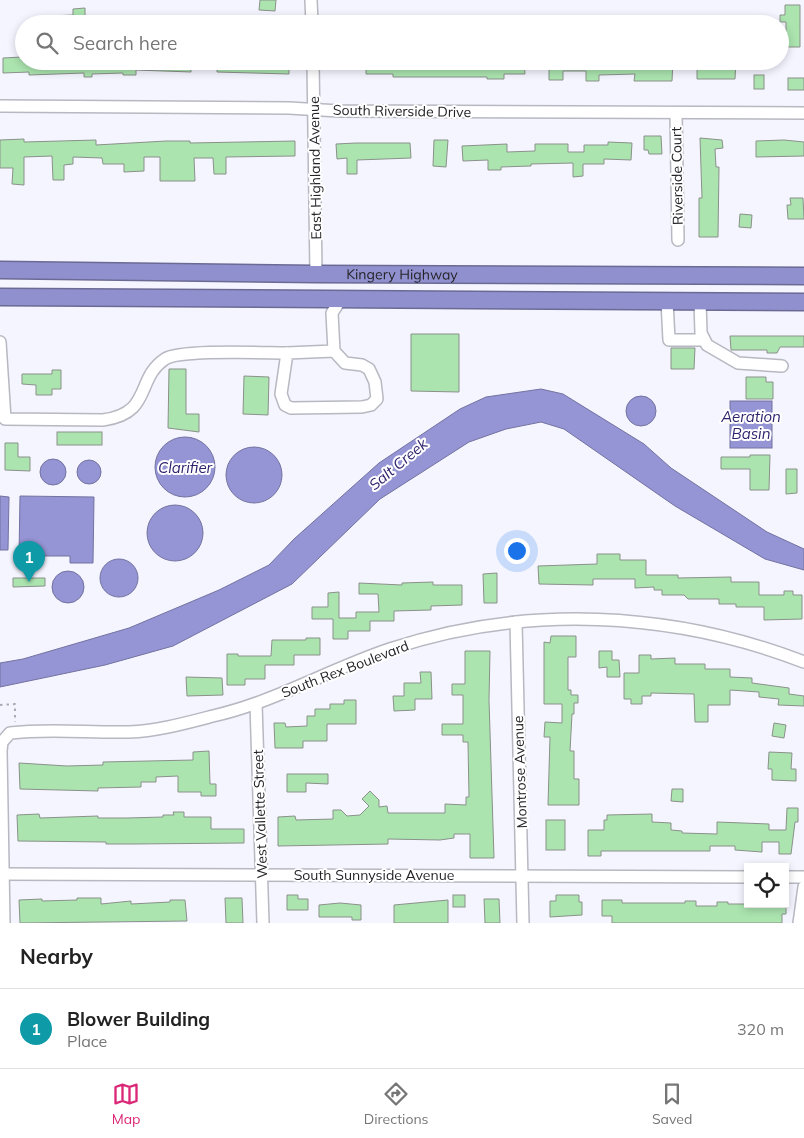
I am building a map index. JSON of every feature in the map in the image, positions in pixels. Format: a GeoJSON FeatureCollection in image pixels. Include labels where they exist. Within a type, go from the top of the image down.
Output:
{"type":"FeatureCollection","features":[{"type":"Feature","properties":{"kind":"highway","name":"Kingery Highway"},"geometry":{"type":"LineString","coordinates":[[0,270],[316,274],[804,276]]}},
{"type":"Feature","properties":{"kind":"highway","name":"Kingery Highway"},"geometry":{"type":"LineString","coordinates":[[0,297],[804,302]]}},
{"type":"Feature","properties":{"kind":"street"},"geometry":{"type":"LineString","coordinates":[[311,0],[312,15]]}},
{"type":"Feature","properties":{"kind":"street","name":"East Highland Avenue"},"geometry":{"type":"LineString","coordinates":[[313,70],[316,274]]}},
{"type":"Feature","properties":{"kind":"street","name":"South Riverside Drive"},"geometry":{"type":"LineString","coordinates":[[0,106],[804,114]]}},
{"type":"Feature","properties":{"kind":"street","name":"Riverside Court"},"geometry":{"type":"LineString","coordinates":[[676,112],[678,240]]}},
{"type":"Feature","properties":{"kind":"street"},"geometry":{"type":"LineString","coordinates":[[287,352],[281,394],[285,405],[291,408],[371,405],[377,400],[377,392],[369,369],[362,365],[345,363],[334,351],[332,313],[341,299]]}},
{"type":"Feature","properties":{"kind":"street"},"geometry":{"type":"LineString","coordinates":[[667,301],[669,340],[704,340]]}},
{"type":"Feature","properties":{"kind":"street"},"geometry":{"type":"LineString","coordinates":[[700,301],[701,333],[707,345],[738,364],[782,366]]}},
{"type":"Feature","properties":{"kind":"street"},"geometry":{"type":"LineString","coordinates":[[0,342],[5,419],[103,420],[119,418],[131,410],[142,396],[153,369],[166,358],[186,354],[334,351]]}},
{"type":"Feature","properties":{"kind":"street","name":"South Rex Boulevard"},"geometry":{"type":"LineString","coordinates":[[10,734],[146,731],[216,716],[256,704],[399,646],[439,635],[516,622],[599,619],[656,624],[734,639],[804,662]]}},
{"type":"Feature","properties":{"kind":"street","name":"Montrose Avenue"},"geometry":{"type":"LineString","coordinates":[[516,622],[523,923]]}},
{"type":"Feature","properties":{"kind":"street","name":"West Vallette Street"},"geometry":{"type":"LineString","coordinates":[[256,704],[263,923]]}},
{"type":"Feature","properties":{"kind":"street"},"geometry":{"type":"LineString","coordinates":[[4,923],[1,874],[0,751],[10,734]]}},
{"type":"Feature","properties":{"kind":"street","name":"South Sunnyside Avenue"},"geometry":{"type":"LineString","coordinates":[[1,874],[744,877]]}},
{"type":"Feature","properties":{"kind":"street"},"geometry":{"type":"LineString","coordinates":[[789,877],[804,877]]}},
{"type":"Feature","properties":{"kind":"street"},"geometry":{"type":"LineString","coordinates":[[799,923],[804,887]]}},
{"type":"Feature","properties":{"kind":"path"},"geometry":{"type":"LineString","coordinates":[[0,705],[15,704],[10,734]]}},
{"type":"Feature","properties":{"kind":"water","name":"Salt Creek"},"geometry":{"type":"Polygon","coordinates":[[[541,389],[563,394],[644,444],[671,468],[767,532],[804,549],[804,570],[765,559],[675,506],[564,429],[541,422],[506,429],[469,442],[380,499],[292,584],[173,646],[105,665],[0,687],[0,663],[23,659],[129,628],[219,590],[269,565],[294,539],[379,463],[460,409],[486,397],[541,389]]]}},
{"type":"Feature","properties":{"kind":"water"},"geometry":{"type":"Polygon","coordinates":[[[641,396],[652,400],[656,411],[652,422],[641,426],[630,422],[626,411],[630,400],[641,396]]]}},
{"type":"Feature","properties":{"kind":"water","name":"Aeration Basin"},"geometry":{"type":"Polygon","coordinates":[[[730,401],[772,401],[772,448],[730,448],[730,401]]]}},
{"type":"Feature","properties":{"kind":"water","name":"Clarifier"},"geometry":{"type":"Polygon","coordinates":[[[185,437],[201,442],[206,446],[210,451],[215,467],[210,483],[206,488],[201,492],[185,497],[169,492],[164,488],[160,483],[155,467],[160,451],[164,446],[169,442],[185,437]]]}},
{"type":"Feature","properties":{"kind":"water","name":"Clarifier"},"geometry":{"type":"Polygon","coordinates":[[[248,447],[260,447],[270,451],[278,459],[282,475],[278,491],[270,499],[260,503],[248,503],[238,499],[230,491],[226,481],[226,469],[230,459],[238,451],[248,447]]]}},
{"type":"Feature","properties":{"kind":"water"},"geometry":{"type":"Polygon","coordinates":[[[53,459],[62,463],[66,472],[62,481],[53,485],[44,481],[40,472],[44,463],[53,459]]]}},
{"type":"Feature","properties":{"kind":"water"},"geometry":{"type":"Polygon","coordinates":[[[84,460],[94,460],[101,467],[101,477],[94,484],[84,484],[77,477],[77,467],[84,460]]]}},
{"type":"Feature","properties":{"kind":"water"},"geometry":{"type":"Polygon","coordinates":[[[0,496],[9,497],[8,550],[0,550],[0,496]]]}},
{"type":"Feature","properties":{"kind":"water"},"geometry":{"type":"Polygon","coordinates":[[[20,496],[94,497],[93,563],[70,563],[70,556],[19,556],[20,496]]]}},
{"type":"Feature","properties":{"kind":"water","name":"Clarifier"},"geometry":{"type":"Polygon","coordinates":[[[175,505],[186,507],[195,513],[201,522],[203,533],[201,544],[195,553],[186,559],[175,561],[164,559],[155,553],[149,544],[147,533],[149,522],[155,513],[164,507],[175,505]]]}},
{"type":"Feature","properties":{"kind":"water"},"geometry":{"type":"Polygon","coordinates":[[[119,559],[126,560],[132,565],[137,571],[137,585],[132,591],[126,596],[119,597],[112,596],[106,591],[101,585],[100,578],[101,571],[106,565],[112,560],[119,559]]]}},
{"type":"Feature","properties":{"kind":"water"},"geometry":{"type":"Polygon","coordinates":[[[68,571],[80,575],[84,587],[80,599],[68,603],[56,599],[52,587],[56,575],[68,571]]]}},
{"type":"Feature","properties":{"kind":"building"},"geometry":{"type":"Polygon","coordinates":[[[260,0],[276,0],[275,11],[259,10],[260,0]]]}},
{"type":"Feature","properties":{"kind":"building"},"geometry":{"type":"Polygon","coordinates":[[[785,5],[800,5],[800,47],[789,47],[789,15],[785,15],[785,5]]]}},
{"type":"Feature","properties":{"kind":"building"},"geometry":{"type":"Polygon","coordinates":[[[85,8],[85,15],[73,15],[73,9],[85,8]]]}},
{"type":"Feature","properties":{"kind":"building"},"geometry":{"type":"Polygon","coordinates":[[[15,57],[15,70],[136,70],[136,75],[123,75],[123,73],[92,74],[92,77],[84,77],[84,73],[29,75],[29,72],[3,73],[3,58],[15,57]]]}},
{"type":"Feature","properties":{"kind":"building"},"geometry":{"type":"Polygon","coordinates":[[[136,70],[191,70],[191,72],[136,70]]]}},
{"type":"Feature","properties":{"kind":"building"},"geometry":{"type":"Polygon","coordinates":[[[217,70],[289,70],[289,74],[217,72],[217,70]]]}},
{"type":"Feature","properties":{"kind":"building"},"geometry":{"type":"Polygon","coordinates":[[[366,70],[525,70],[525,74],[504,74],[504,79],[487,79],[487,77],[393,77],[393,74],[366,74],[366,70]]]}},
{"type":"Feature","properties":{"kind":"building"},"geometry":{"type":"Polygon","coordinates":[[[549,70],[673,70],[672,81],[634,81],[635,74],[599,75],[599,81],[586,81],[586,71],[563,71],[563,80],[549,80],[549,70]]]}},
{"type":"Feature","properties":{"kind":"building"},"geometry":{"type":"Polygon","coordinates":[[[697,70],[736,70],[735,79],[697,79],[697,70]]]}},
{"type":"Feature","properties":{"kind":"building"},"geometry":{"type":"Polygon","coordinates":[[[754,75],[764,75],[764,89],[754,89],[754,75]]]}},
{"type":"Feature","properties":{"kind":"building"},"geometry":{"type":"Polygon","coordinates":[[[788,78],[804,78],[804,90],[788,90],[788,78]]]}},
{"type":"Feature","properties":{"kind":"building"},"geometry":{"type":"Polygon","coordinates":[[[644,136],[661,136],[662,154],[649,154],[648,150],[644,150],[644,136]]]}},
{"type":"Feature","properties":{"kind":"building"},"geometry":{"type":"Polygon","coordinates":[[[700,138],[722,140],[723,148],[715,149],[716,167],[719,167],[718,237],[699,237],[699,198],[702,198],[700,138]]]}},
{"type":"Feature","properties":{"kind":"building"},"geometry":{"type":"Polygon","coordinates":[[[24,139],[24,142],[96,140],[96,145],[166,141],[190,141],[190,143],[295,141],[295,156],[226,157],[226,174],[214,174],[213,158],[194,158],[195,181],[160,181],[160,157],[144,157],[144,171],[124,172],[124,164],[103,164],[102,158],[73,157],[73,164],[64,165],[64,180],[53,180],[52,156],[24,157],[24,185],[12,184],[13,168],[0,168],[0,140],[24,139]]]}},
{"type":"Feature","properties":{"kind":"building"},"geometry":{"type":"Polygon","coordinates":[[[434,140],[448,140],[446,167],[433,166],[434,140]]]}},
{"type":"Feature","properties":{"kind":"building"},"geometry":{"type":"Polygon","coordinates":[[[784,140],[804,142],[804,156],[756,157],[756,141],[784,140]]]}},
{"type":"Feature","properties":{"kind":"building"},"geometry":{"type":"Polygon","coordinates":[[[608,142],[632,143],[631,160],[604,159],[604,164],[583,164],[583,176],[573,177],[573,163],[531,164],[531,166],[501,167],[501,170],[488,170],[488,160],[463,161],[462,146],[507,144],[507,152],[535,151],[535,144],[568,144],[568,152],[584,152],[584,145],[608,145],[608,142]]]}},
{"type":"Feature","properties":{"kind":"building"},"geometry":{"type":"Polygon","coordinates":[[[410,143],[411,158],[357,160],[357,174],[347,174],[347,158],[337,159],[336,144],[410,143]]]}},
{"type":"Feature","properties":{"kind":"building"},"geometry":{"type":"Polygon","coordinates":[[[790,198],[803,198],[804,219],[788,219],[787,205],[791,205],[790,198]]]}},
{"type":"Feature","properties":{"kind":"building"},"geometry":{"type":"Polygon","coordinates":[[[740,214],[752,215],[751,228],[739,227],[740,214]]]}},
{"type":"Feature","properties":{"kind":"building"},"geometry":{"type":"Polygon","coordinates":[[[411,334],[459,334],[459,392],[411,391],[411,334]]]}},
{"type":"Feature","properties":{"kind":"building"},"geometry":{"type":"Polygon","coordinates":[[[730,336],[804,336],[804,347],[780,347],[777,353],[767,353],[767,350],[731,350],[730,336]]]}},
{"type":"Feature","properties":{"kind":"building"},"geometry":{"type":"Polygon","coordinates":[[[671,348],[695,348],[694,369],[671,369],[671,348]]]}},
{"type":"Feature","properties":{"kind":"building"},"geometry":{"type":"Polygon","coordinates":[[[169,369],[186,369],[186,414],[199,414],[199,432],[168,428],[169,369]]]}},
{"type":"Feature","properties":{"kind":"building"},"geometry":{"type":"Polygon","coordinates":[[[52,370],[61,370],[61,389],[52,389],[52,395],[36,395],[36,385],[22,384],[22,374],[52,374],[52,370]]]}},
{"type":"Feature","properties":{"kind":"building"},"geometry":{"type":"Polygon","coordinates":[[[244,376],[269,377],[268,415],[243,414],[244,376]]]}},
{"type":"Feature","properties":{"kind":"building"},"geometry":{"type":"Polygon","coordinates":[[[746,377],[766,377],[766,382],[773,382],[773,399],[746,399],[746,377]]]}},
{"type":"Feature","properties":{"kind":"building"},"geometry":{"type":"Polygon","coordinates":[[[57,432],[102,432],[102,445],[57,445],[57,432]]]}},
{"type":"Feature","properties":{"kind":"building"},"geometry":{"type":"Polygon","coordinates":[[[5,443],[18,443],[18,457],[30,457],[30,471],[5,470],[5,443]]]}},
{"type":"Feature","properties":{"kind":"building"},"geometry":{"type":"Polygon","coordinates":[[[750,455],[770,455],[769,490],[750,490],[750,469],[721,469],[721,457],[750,457],[750,455]]]}},
{"type":"Feature","properties":{"kind":"building"},"geometry":{"type":"Polygon","coordinates":[[[786,469],[797,469],[797,493],[786,494],[786,469]]]}},
{"type":"Feature","properties":{"kind":"building"},"geometry":{"type":"Polygon","coordinates":[[[597,554],[620,554],[620,560],[646,560],[646,575],[678,575],[678,578],[731,577],[731,582],[759,582],[759,595],[784,595],[784,591],[793,591],[793,595],[802,595],[802,619],[764,620],[764,607],[736,607],[736,604],[719,604],[719,599],[688,599],[684,595],[662,595],[662,590],[654,590],[654,587],[635,588],[635,579],[593,579],[593,585],[539,584],[538,566],[597,564],[597,554]]]}},
{"type":"Feature","properties":{"kind":"building"},"geometry":{"type":"Polygon","coordinates":[[[497,573],[497,603],[484,603],[483,574],[497,573]]]}},
{"type":"Feature","properties":{"kind":"building"},"geometry":{"type":"Polygon","coordinates":[[[13,578],[45,578],[45,586],[13,587],[13,578]]]}},
{"type":"Feature","properties":{"kind":"building"},"geometry":{"type":"Polygon","coordinates":[[[433,582],[433,585],[462,585],[462,605],[431,606],[431,610],[394,611],[394,621],[370,621],[370,631],[348,631],[348,639],[333,639],[333,619],[312,619],[312,607],[328,607],[328,593],[339,592],[339,618],[356,618],[356,612],[379,612],[378,594],[359,594],[359,583],[402,585],[402,583],[433,582]]]}},
{"type":"Feature","properties":{"kind":"building"},"geometry":{"type":"Polygon","coordinates":[[[551,636],[576,636],[576,657],[568,657],[568,690],[571,690],[571,695],[578,695],[578,703],[574,703],[574,714],[572,714],[570,751],[574,751],[574,779],[579,779],[579,805],[548,805],[550,737],[544,737],[545,722],[562,723],[562,704],[544,704],[544,642],[550,643],[551,636]]]}},
{"type":"Feature","properties":{"kind":"building"},"geometry":{"type":"Polygon","coordinates":[[[306,638],[320,638],[320,655],[294,655],[294,665],[265,665],[265,679],[245,679],[245,685],[227,685],[227,654],[271,656],[272,640],[306,640],[306,638]]]}},
{"type":"Feature","properties":{"kind":"building"},"geometry":{"type":"Polygon","coordinates":[[[465,651],[490,651],[489,700],[494,858],[470,858],[470,834],[454,834],[454,838],[440,840],[388,839],[388,844],[278,846],[278,817],[295,816],[296,820],[333,819],[333,810],[341,810],[347,816],[360,815],[369,806],[362,799],[370,791],[379,800],[379,807],[387,806],[388,813],[445,813],[445,804],[466,805],[466,797],[469,797],[468,742],[463,742],[463,735],[442,735],[442,724],[463,724],[463,695],[452,695],[452,684],[465,684],[465,651]]]}},
{"type":"Feature","properties":{"kind":"building"},"geometry":{"type":"Polygon","coordinates":[[[599,651],[612,651],[612,660],[619,660],[620,677],[607,677],[607,667],[599,668],[599,651]]]}},
{"type":"Feature","properties":{"kind":"building"},"geometry":{"type":"Polygon","coordinates":[[[639,655],[651,655],[651,659],[675,658],[675,664],[705,664],[705,669],[730,669],[730,677],[752,678],[752,683],[789,688],[789,694],[804,696],[804,706],[778,705],[779,699],[759,697],[759,692],[730,690],[730,705],[708,705],[708,722],[695,722],[694,694],[651,693],[651,696],[642,696],[642,704],[631,704],[631,699],[624,699],[624,673],[639,673],[639,655]]]}},
{"type":"Feature","properties":{"kind":"building"},"geometry":{"type":"Polygon","coordinates":[[[420,672],[431,672],[432,699],[415,699],[415,710],[394,711],[393,696],[404,696],[404,683],[421,683],[420,672]]]}},
{"type":"Feature","properties":{"kind":"building"},"geometry":{"type":"Polygon","coordinates":[[[186,677],[222,678],[223,695],[187,696],[186,677]]]}},
{"type":"Feature","properties":{"kind":"building"},"geometry":{"type":"Polygon","coordinates":[[[344,700],[356,700],[356,724],[327,724],[327,741],[303,741],[303,748],[275,748],[274,723],[285,723],[286,727],[307,726],[307,716],[315,716],[315,709],[330,709],[330,704],[344,704],[344,700]]]}},
{"type":"Feature","properties":{"kind":"building"},"geometry":{"type":"Polygon","coordinates":[[[774,723],[786,725],[784,738],[772,736],[774,723]]]}},
{"type":"Feature","properties":{"kind":"building"},"geometry":{"type":"Polygon","coordinates":[[[209,751],[210,784],[216,784],[216,796],[201,796],[201,792],[178,792],[178,776],[156,777],[156,782],[141,782],[141,787],[98,788],[98,791],[20,789],[19,763],[67,766],[103,765],[103,762],[193,760],[193,752],[209,751]]]}},
{"type":"Feature","properties":{"kind":"building"},"geometry":{"type":"Polygon","coordinates":[[[769,752],[792,753],[791,769],[796,769],[796,781],[772,780],[772,769],[768,769],[769,752]]]}},
{"type":"Feature","properties":{"kind":"building"},"geometry":{"type":"Polygon","coordinates":[[[287,774],[328,774],[328,784],[306,783],[306,792],[287,792],[287,774]]]}},
{"type":"Feature","properties":{"kind":"building"},"geometry":{"type":"Polygon","coordinates":[[[672,789],[683,789],[683,802],[671,801],[672,789]]]}},
{"type":"Feature","properties":{"kind":"building"},"geometry":{"type":"Polygon","coordinates":[[[787,808],[798,808],[798,822],[795,822],[791,854],[779,854],[779,842],[762,842],[762,852],[735,850],[735,846],[710,846],[710,851],[601,851],[601,856],[588,856],[588,830],[604,830],[604,820],[607,820],[607,815],[652,814],[652,822],[671,823],[671,830],[682,831],[682,833],[717,834],[717,822],[769,824],[769,830],[786,830],[787,808]]]}},
{"type":"Feature","properties":{"kind":"building"},"geometry":{"type":"Polygon","coordinates":[[[173,812],[184,812],[184,817],[211,817],[211,829],[244,829],[244,843],[106,844],[106,842],[18,841],[17,815],[39,814],[40,818],[98,816],[98,818],[127,818],[163,817],[163,815],[174,815],[173,812]]]}},
{"type":"Feature","properties":{"kind":"building"},"geometry":{"type":"Polygon","coordinates":[[[546,820],[565,820],[565,850],[546,850],[546,820]]]}},
{"type":"Feature","properties":{"kind":"building"},"geometry":{"type":"Polygon","coordinates":[[[287,895],[298,895],[298,899],[308,899],[308,910],[287,910],[287,895]]]}},
{"type":"Feature","properties":{"kind":"building"},"geometry":{"type":"Polygon","coordinates":[[[453,895],[465,895],[465,907],[453,907],[453,895]]]}},
{"type":"Feature","properties":{"kind":"building"},"geometry":{"type":"Polygon","coordinates":[[[556,895],[579,895],[579,902],[582,902],[582,915],[550,917],[550,901],[556,901],[556,895]]]}},
{"type":"Feature","properties":{"kind":"building"},"geometry":{"type":"Polygon","coordinates":[[[77,898],[101,898],[101,904],[131,901],[131,904],[185,900],[187,921],[20,923],[19,900],[77,900],[77,898]]]}},
{"type":"Feature","properties":{"kind":"building"},"geometry":{"type":"Polygon","coordinates":[[[225,898],[242,898],[243,923],[226,923],[225,898]]]}},
{"type":"Feature","properties":{"kind":"building"},"geometry":{"type":"Polygon","coordinates":[[[484,899],[499,899],[500,923],[485,923],[484,899]]]}},
{"type":"Feature","properties":{"kind":"building"},"geometry":{"type":"Polygon","coordinates":[[[448,900],[448,923],[394,923],[394,905],[448,900]]]}},
{"type":"Feature","properties":{"kind":"building"},"geometry":{"type":"Polygon","coordinates":[[[602,900],[622,900],[622,903],[685,903],[685,901],[696,901],[696,906],[717,906],[717,902],[728,902],[728,904],[744,904],[744,908],[786,908],[786,914],[782,914],[782,923],[612,923],[612,916],[602,916],[602,900]]]}},
{"type":"Feature","properties":{"kind":"building"},"geometry":{"type":"Polygon","coordinates":[[[340,903],[361,905],[361,920],[352,920],[352,917],[319,917],[319,905],[340,903]]]}},
{"type":"Feature","properties":{"kind":"place","name":"Blower Building"},"geometry":{"type":"Point","coordinates":[29,582]}}]}
